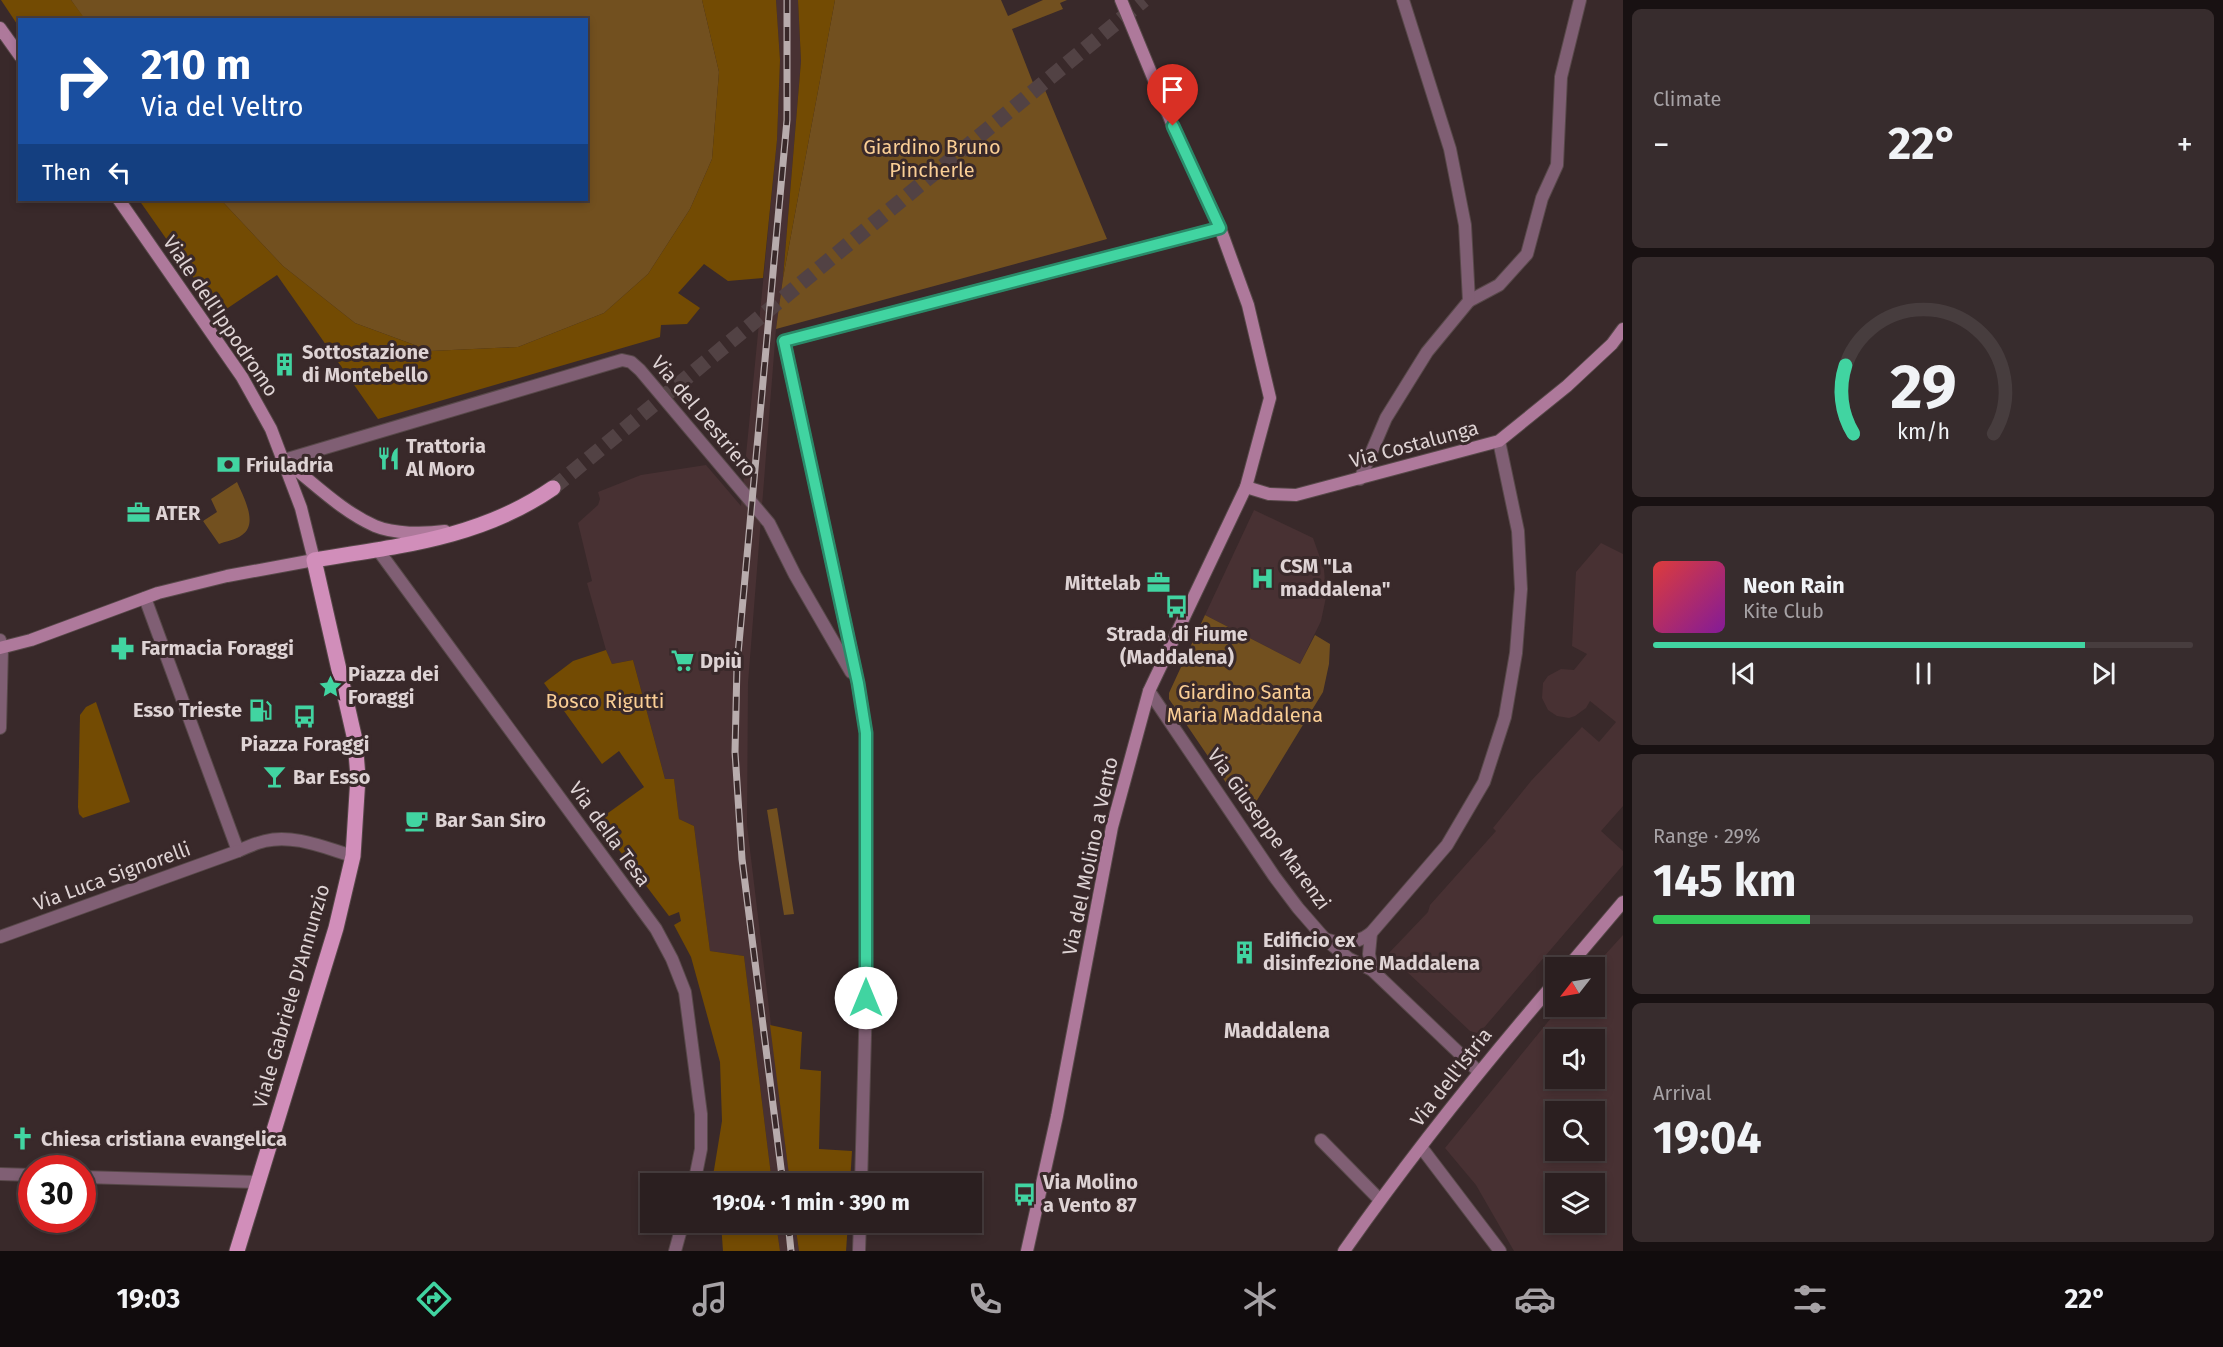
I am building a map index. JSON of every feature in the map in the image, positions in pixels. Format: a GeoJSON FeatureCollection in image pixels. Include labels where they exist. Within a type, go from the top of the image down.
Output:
{"type":"FeatureCollection","features":[{"type":"Feature","properties":{"kind":"main road","name":"Via del Molino a Vento"},"geometry":{"type":"LineString","coordinates":[[1027,1251],[1057,1116],[1112,827],[1149,691],[1246,487],[1270,398],[1248,305],[1220,228],[1173,126],[1121,0]]}},
{"type":"Feature","properties":{"kind":"main road"},"geometry":{"type":"LineString","coordinates":[[0,28],[18,53]]}},
{"type":"Feature","properties":{"kind":"main road","name":"Viale dell'Ippodromo"},"geometry":{"type":"LineString","coordinates":[[120,201],[242,377],[271,429],[306,525],[314,560]]}},
{"type":"Feature","properties":{"kind":"main road","name":"Via Costalunga"},"geometry":{"type":"LineString","coordinates":[[1246,487],[1269,494],[1296,495],[1499,441],[1567,386],[1612,344],[1623,329]]}},
{"type":"Feature","properties":{"kind":"main road"},"geometry":{"type":"LineString","coordinates":[[284,460],[352,513],[377,526],[406,532],[437,532],[487,524]]}},
{"type":"Feature","properties":{"kind":"main road"},"geometry":{"type":"LineString","coordinates":[[1,645],[31,640],[145,598],[228,576],[419,543],[487,524],[526,506],[553,488]]}},
{"type":"Feature","properties":{"kind":"main road"},"geometry":{"type":"LineString","coordinates":[[314,560],[355,740],[358,777],[353,856]]}},
{"type":"Feature","properties":{"kind":"main road","name":"Viale Gabriele D'Annunzio"},"geometry":{"type":"LineString","coordinates":[[237,1251],[336,928],[353,856]]}},
{"type":"Feature","properties":{"kind":"main road"},"geometry":{"type":"LineString","coordinates":[[1576,957],[1623,902]]}},
{"type":"Feature","properties":{"kind":"main road","name":"Via dell'Istria"},"geometry":{"type":"LineString","coordinates":[[1344,1251],[1478,1071],[1545,994]]}},
{"type":"Feature","properties":{"kind":"street"},"geometry":{"type":"LineString","coordinates":[[1403,0],[1450,149],[1465,225],[1468,301]]}},
{"type":"Feature","properties":{"kind":"street"},"geometry":{"type":"LineString","coordinates":[[1360,479],[1386,418],[1421,361],[1468,301],[1499,285],[1527,254],[1542,198],[1557,165],[1561,77],[1580,0]]}},
{"type":"Feature","properties":{"kind":"street"},"geometry":{"type":"LineString","coordinates":[[861,1173],[866,998],[866,733],[858,683],[784,341],[1220,228]]}},
{"type":"Feature","properties":{"kind":"street","name":"Via del Destriero"},"geometry":{"type":"LineString","coordinates":[[284,460],[622,360],[631,362],[769,523],[795,574],[858,683]]}},
{"type":"Feature","properties":{"kind":"street"},"geometry":{"type":"LineString","coordinates":[[1325,939],[1338,944],[1364,939],[1371,933],[1447,846],[1484,782],[1505,717],[1516,653],[1521,589],[1518,531],[1499,441]]}},
{"type":"Feature","properties":{"kind":"street","name":"Via della Tesa"},"geometry":{"type":"LineString","coordinates":[[378,550],[656,929],[672,959],[685,992],[701,1114],[701,1149],[696,1173]]}},
{"type":"Feature","properties":{"kind":"street"},"geometry":{"type":"LineString","coordinates":[[145,598],[238,851],[264,841],[284,839],[313,844],[353,856]]}},
{"type":"Feature","properties":{"kind":"street"},"geometry":{"type":"LineString","coordinates":[[0,728],[1,645]]}},
{"type":"Feature","properties":{"kind":"street","name":"Via Giuseppe Marenzi"},"geometry":{"type":"LineString","coordinates":[[1149,691],[1274,876],[1325,939],[1348,958],[1372,970],[1478,1071]]}},
{"type":"Feature","properties":{"kind":"street","name":"Via Luca Signorelli"},"geometry":{"type":"LineString","coordinates":[[0,937],[238,851]]}},
{"type":"Feature","properties":{"kind":"street"},"geometry":{"type":"LineString","coordinates":[[1371,933],[1369,954],[1372,970]]}},
{"type":"Feature","properties":{"kind":"street"},"geometry":{"type":"LineString","coordinates":[[1321,1140],[1380,1200]]}},
{"type":"Feature","properties":{"kind":"street"},"geometry":{"type":"LineString","coordinates":[[1421,1147],[1500,1251]]}},
{"type":"Feature","properties":{"kind":"street"},"geometry":{"type":"LineString","coordinates":[[0,1174],[18,1175]]}},
{"type":"Feature","properties":{"kind":"street"},"geometry":{"type":"LineString","coordinates":[[96,1177],[257,1182]]}},
{"type":"Feature","properties":{"kind":"street"},"geometry":{"type":"LineString","coordinates":[[675,1251],[680,1233]]}},
{"type":"Feature","properties":{"kind":"street"},"geometry":{"type":"LineString","coordinates":[[859,1251],[860,1233]]}},
{"type":"Feature","properties":{"kind":"shaded area"},"geometry":{"type":"Polygon","coordinates":[[[776,0],[798,0],[801,61],[783,278],[776,329],[748,683],[747,825],[789,1173],[771,1173],[744,956],[710,951],[694,826],[679,819],[674,780],[665,779],[633,660],[612,664],[606,650],[587,583],[592,581],[578,523],[598,505],[600,499],[598,492],[641,475],[706,465],[741,506],[777,140],[780,60],[776,0]]]}},
{"type":"Feature","properties":{"kind":"shaded area"},"geometry":{"type":"Polygon","coordinates":[[[1254,510],[1313,538],[1324,569],[1326,597],[1321,621],[1300,664],[1205,615],[1254,510]]]}},
{"type":"Feature","properties":{"kind":"shaded area"},"geometry":{"type":"Polygon","coordinates":[[[1601,543],[1623,554],[1623,806],[1601,831],[1623,851],[1623,865],[1482,1030],[1477,1033],[1470,1031],[1388,954],[1428,912],[1430,905],[1496,831],[1493,828],[1531,781],[1582,727],[1599,742],[1616,722],[1590,701],[1586,708],[1575,716],[1569,718],[1557,716],[1548,710],[1542,698],[1543,683],[1548,676],[1561,669],[1574,670],[1587,654],[1572,646],[1576,572],[1601,543]]]}},
{"type":"Feature","properties":{"kind":"shaded area"},"geometry":{"type":"Polygon","coordinates":[[[1623,935],[1623,1251],[1514,1251],[1476,1185],[1445,1148],[1552,1017],[1605,1017],[1605,957],[1603,957],[1623,935]]]}},
{"type":"Feature","properties":{"kind":"shaded area"},"geometry":{"type":"Polygon","coordinates":[[[777,1233],[796,1233],[799,1251],[780,1251],[777,1233]]]}},
{"type":"Feature","properties":{"kind":"green space"},"geometry":{"type":"Polygon","coordinates":[[[1,0],[71,0],[84,18],[18,18],[18,26],[1,0]]]}},
{"type":"Feature","properties":{"kind":"green space"},"geometry":{"type":"Polygon","coordinates":[[[71,0],[702,0],[719,72],[712,159],[690,209],[648,274],[604,313],[518,347],[431,351],[355,323],[283,266],[222,201],[588,201],[588,18],[84,18],[71,0]]]}},
{"type":"Feature","properties":{"kind":"green space"},"geometry":{"type":"Polygon","coordinates":[[[702,0],[776,0],[780,60],[777,140],[763,278],[728,281],[704,264],[678,293],[700,308],[687,324],[661,325],[660,337],[378,419],[277,275],[219,314],[140,201],[222,201],[283,266],[355,323],[431,351],[518,347],[604,313],[648,274],[690,209],[712,159],[719,72],[702,0]]]}},
{"type":"Feature","properties":{"kind":"green space"},"geometry":{"type":"Polygon","coordinates":[[[798,0],[835,0],[783,278],[801,61],[798,0]]]}},
{"type":"Feature","properties":{"kind":"green space","name":"Giardino Bruno Pincherle"},"geometry":{"type":"Polygon","coordinates":[[[835,0],[1001,0],[1008,16],[1043,0],[1067,0],[1060,3],[1063,9],[1012,29],[1037,93],[1045,90],[1107,239],[776,329],[783,278],[835,0]]]}},
{"type":"Feature","properties":{"kind":"green space"},"geometry":{"type":"Polygon","coordinates":[[[237,482],[246,502],[249,524],[240,537],[219,544],[203,521],[217,512],[211,499],[237,482]]]}},
{"type":"Feature","properties":{"kind":"green space","name":"Giardino Santa Maria Maddalena"},"geometry":{"type":"Polygon","coordinates":[[[1205,615],[1300,664],[1315,635],[1330,644],[1329,664],[1323,692],[1248,815],[1169,699],[1169,693],[1205,615]]]}},
{"type":"Feature","properties":{"kind":"green space","name":"Bosco Rigutti"},"geometry":{"type":"Polygon","coordinates":[[[606,650],[612,664],[633,660],[665,779],[674,779],[679,819],[694,826],[710,951],[744,956],[771,1173],[713,1173],[722,1121],[720,1062],[691,957],[674,925],[681,921],[679,912],[669,916],[597,821],[644,787],[619,751],[602,764],[544,683],[573,661],[606,650]]]}},
{"type":"Feature","properties":{"kind":"green space"},"geometry":{"type":"Polygon","coordinates":[[[96,702],[130,802],[83,818],[79,814],[78,807],[80,715],[86,707],[96,702]]]}},
{"type":"Feature","properties":{"kind":"green space"},"geometry":{"type":"Polygon","coordinates":[[[777,808],[794,914],[784,915],[767,810],[777,808]]]}},
{"type":"Feature","properties":{"kind":"green space"},"geometry":{"type":"Polygon","coordinates":[[[770,1025],[802,1032],[800,1069],[821,1071],[819,1149],[852,1151],[851,1173],[789,1173],[770,1025]]]}},
{"type":"Feature","properties":{"kind":"green space"},"geometry":{"type":"Polygon","coordinates":[[[722,1233],[777,1233],[780,1251],[723,1251],[722,1233]]]}},
{"type":"Feature","properties":{"kind":"green space"},"geometry":{"type":"Polygon","coordinates":[[[796,1233],[847,1233],[846,1251],[799,1251],[796,1233]]]}},
{"type":"Feature","properties":{"kind":"tunnel"},"geometry":{"type":"LineString","coordinates":[[553,488],[1144,0]]}},
{"type":"Feature","properties":{"kind":"railway"},"geometry":{"type":"LineString","coordinates":[[782,1173],[742,859],[735,752],[737,665],[787,120],[787,0]]}},
{"type":"Feature","properties":{"kind":"railway"},"geometry":{"type":"LineString","coordinates":[[789,1233],[791,1251]]}},
{"type":"Feature","properties":{"kind":"place","name":"Sottostazione di Montebello"},"geometry":{"type":"Point","coordinates":[284,364]}},
{"type":"Feature","properties":{"kind":"place","name":"Trattoria Al Moro"},"geometry":{"type":"Point","coordinates":[388,458]}},
{"type":"Feature","properties":{"kind":"place","name":"Friuladria"},"geometry":{"type":"Point","coordinates":[228,465]}},
{"type":"Feature","properties":{"kind":"place","name":"ATER"},"geometry":{"type":"Point","coordinates":[138,513]}},
{"type":"Feature","properties":{"kind":"place","name":"CSM \"La maddalena\""},"geometry":{"type":"Point","coordinates":[1262,578]}},
{"type":"Feature","properties":{"kind":"place","name":"Mittelab"},"geometry":{"type":"Point","coordinates":[1159,583]}},
{"type":"Feature","properties":{"kind":"place","name":"Strada di Fiume (Maddalena)"},"geometry":{"type":"Point","coordinates":[1177,606]}},
{"type":"Feature","properties":{"kind":"place","name":"Farmacia Foraggi"},"geometry":{"type":"Point","coordinates":[123,648]}},
{"type":"Feature","properties":{"kind":"place","name":"Dpiù"},"geometry":{"type":"Point","coordinates":[682,661]}},
{"type":"Feature","properties":{"kind":"place","name":"Piazza dei Foraggi"},"geometry":{"type":"Point","coordinates":[330,686]}},
{"type":"Feature","properties":{"kind":"place","name":"Esso Trieste"},"geometry":{"type":"Point","coordinates":[260,710]}},
{"type":"Feature","properties":{"kind":"place","name":"Piazza Foraggi"},"geometry":{"type":"Point","coordinates":[305,716]}},
{"type":"Feature","properties":{"kind":"place","name":"Bar Esso"},"geometry":{"type":"Point","coordinates":[275,777]}},
{"type":"Feature","properties":{"kind":"place","name":"Bar San Siro"},"geometry":{"type":"Point","coordinates":[417,820]}},
{"type":"Feature","properties":{"kind":"place","name":"Edificio ex disinfezione Maddalena"},"geometry":{"type":"Point","coordinates":[1245,952]}},
{"type":"Feature","properties":{"kind":"place","name":"Chiesa cristiana evangelica"},"geometry":{"type":"Point","coordinates":[23,1139]}},
{"type":"Feature","properties":{"kind":"place","name":"Via Molino a Vento 87"},"geometry":{"type":"Point","coordinates":[1025,1194]}},
{"type":"Feature","properties":{"kind":"district","name":"Maddalena"},"geometry":{"type":"Point","coordinates":[1277,1031]}},
{"type":"Feature","properties":{"kind":"route"},"geometry":{"type":"LineString","coordinates":[[866,998],[866,733],[858,683],[784,341],[1220,228],[1173,126]]}}]}
